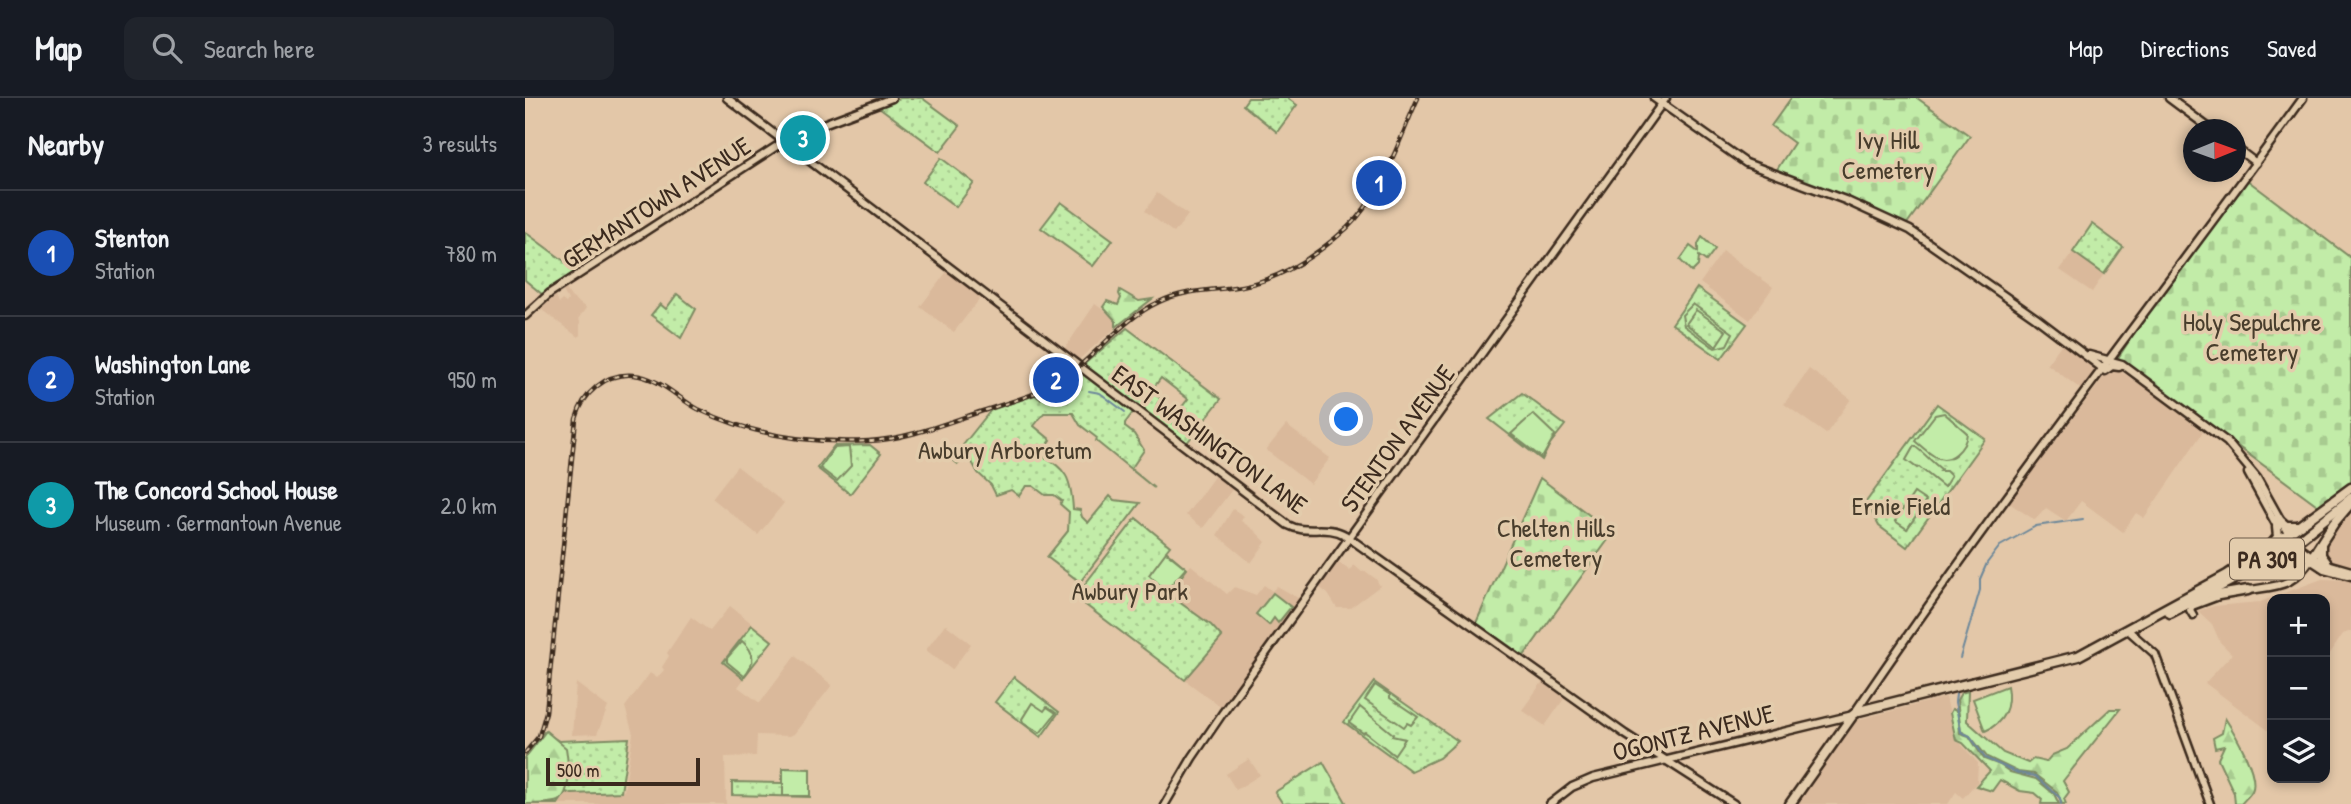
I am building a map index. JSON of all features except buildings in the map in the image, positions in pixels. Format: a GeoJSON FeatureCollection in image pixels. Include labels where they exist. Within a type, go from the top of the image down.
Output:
{"type":"FeatureCollection","features":[{"type":"Feature","properties":{"kind":"highway"},"geometry":{"type":"LineString","coordinates":[[2171,607],[2287,537],[2351,490]]}},
{"type":"Feature","properties":{"kind":"highway","name":"PA 309"},"geometry":{"type":"LineString","coordinates":[[2130,632],[2171,607],[2271,556],[2351,490]]}},
{"type":"Feature","properties":{"kind":"highway"},"geometry":{"type":"LineString","coordinates":[[2311,559],[2351,500]]}},
{"type":"Feature","properties":{"kind":"highway","name":"PA 309"},"geometry":{"type":"LineString","coordinates":[[2130,632],[2187,610],[2280,555],[2351,500]]}},
{"type":"Feature","properties":{"kind":"highway"},"geometry":{"type":"LineString","coordinates":[[2270,546],[2278,537],[2277,523],[2300,526]]}},
{"type":"Feature","properties":{"kind":"highway"},"geometry":{"type":"LineString","coordinates":[[2322,543],[2321,555],[2329,566]]}},
{"type":"Feature","properties":{"kind":"highway"},"geometry":{"type":"LineString","coordinates":[[2187,610],[2222,593],[2248,590]]}},
{"type":"Feature","properties":{"kind":"highway","name":"OGONTZ AVENUE"},"geometry":{"type":"LineString","coordinates":[[1853,715],[2080,660],[2130,632]]}},
{"type":"Feature","properties":{"kind":"highway"},"geometry":{"type":"LineString","coordinates":[[1790,804],[1853,715]]}},
{"type":"Feature","properties":{"kind":"highway"},"geometry":{"type":"LineString","coordinates":[[1837,718],[1843,721],[1843,728]]}},
{"type":"Feature","properties":{"kind":"main road","name":"EAST WASHINGTON LANE"},"geometry":{"type":"LineString","coordinates":[[727,98],[1288,525],[1302,530],[1335,530],[1349,538],[1625,734],[1734,804]]}},
{"type":"Feature","properties":{"kind":"main road","name":"GERMANTOWN AVENUE"},"geometry":{"type":"LineString","coordinates":[[525,316],[550,293],[802,131],[892,98]]}},
{"type":"Feature","properties":{"kind":"main road"},"geometry":{"type":"LineString","coordinates":[[1654,98],[1664,101],[1744,162],[1845,200],[1906,229],[2091,359],[2110,364]]}},
{"type":"Feature","properties":{"kind":"main road"},"geometry":{"type":"LineString","coordinates":[[2169,98],[2197,119]]}},
{"type":"Feature","properties":{"kind":"main road"},"geometry":{"type":"LineString","coordinates":[[2110,364],[2134,327],[2304,98]]}},
{"type":"Feature","properties":{"kind":"main road","name":"STENTON AVENUE"},"geometry":{"type":"LineString","coordinates":[[1165,804],[1207,734],[1664,101]]}},
{"type":"Feature","properties":{"kind":"main road"},"geometry":{"type":"LineString","coordinates":[[2246,155],[2256,163]]}},
{"type":"Feature","properties":{"kind":"main road"},"geometry":{"type":"LineString","coordinates":[[1853,715],[1935,595],[2110,364],[2134,327]]}},
{"type":"Feature","properties":{"kind":"main road"},"geometry":{"type":"LineString","coordinates":[[2081,351],[2110,364],[2227,442],[2257,478],[2277,523],[2297,549],[2330,572],[2351,574]]}},
{"type":"Feature","properties":{"kind":"main road"},"geometry":{"type":"LineString","coordinates":[[2311,559],[2351,574]]}},
{"type":"Feature","properties":{"kind":"main road"},"geometry":{"type":"LineString","coordinates":[[2248,590],[2289,583],[2301,574],[2311,559]]}},
{"type":"Feature","properties":{"kind":"main road"},"geometry":{"type":"LineString","coordinates":[[2130,632],[2155,654],[2210,804]]}},
{"type":"Feature","properties":{"kind":"main road","name":"OGONTZ AVENUE"},"geometry":{"type":"LineString","coordinates":[[1550,804],[1586,780],[1853,715]]}},
{"type":"Feature","properties":{"kind":"shaded area"},"geometry":{"type":"Polygon","coordinates":[[[1157,193],[1188,215],[1174,233],[1145,211],[1157,193]]]}},
{"type":"Feature","properties":{"kind":"shaded area"},"geometry":{"type":"Polygon","coordinates":[[[1723,251],[1773,287],[1750,320],[1700,283],[1723,251]]]}},
{"type":"Feature","properties":{"kind":"shaded area"},"geometry":{"type":"Polygon","coordinates":[[[2073,252],[2104,274],[2092,292],[2060,270],[2073,252]]]}},
{"type":"Feature","properties":{"kind":"shaded area"},"geometry":{"type":"Polygon","coordinates":[[[948,270],[982,296],[954,332],[920,307],[948,270]]]}},
{"type":"Feature","properties":{"kind":"shaded area"},"geometry":{"type":"Polygon","coordinates":[[[565,287],[571,297],[586,308],[578,319],[578,337],[538,307],[555,293],[559,303],[562,300],[566,303],[568,300],[562,289],[565,287]]]}},
{"type":"Feature","properties":{"kind":"shaded area"},"geometry":{"type":"Polygon","coordinates":[[[1095,304],[1121,323],[1077,361],[1063,351],[1095,304]]]}},
{"type":"Feature","properties":{"kind":"shaded area"},"geometry":{"type":"Polygon","coordinates":[[[2063,342],[2099,368],[2082,390],[2047,364],[2063,342]]]}},
{"type":"Feature","properties":{"kind":"shaded area"},"geometry":{"type":"Polygon","coordinates":[[[1809,369],[1851,399],[1826,434],[1784,404],[1809,369]]]}},
{"type":"Feature","properties":{"kind":"shaded area"},"geometry":{"type":"Polygon","coordinates":[[[2110,369],[2117,369],[2154,394],[2203,432],[2144,518],[2136,513],[2123,532],[2081,501],[2066,521],[2046,508],[2035,520],[2009,503],[2110,369]]]}},
{"type":"Feature","properties":{"kind":"shaded area"},"geometry":{"type":"Polygon","coordinates":[[[1286,425],[1330,458],[1310,484],[1266,450],[1286,425]]]}},
{"type":"Feature","properties":{"kind":"shaded area"},"geometry":{"type":"Polygon","coordinates":[[[737,466],[784,503],[758,535],[712,498],[737,466]]]}},
{"type":"Feature","properties":{"kind":"shaded area"},"geometry":{"type":"Polygon","coordinates":[[[1216,474],[1234,487],[1203,528],[1186,515],[1216,474]]]}},
{"type":"Feature","properties":{"kind":"shaded area"},"geometry":{"type":"Polygon","coordinates":[[[1233,509],[1244,516],[1241,521],[1266,542],[1251,563],[1217,535],[1233,509]]]}},
{"type":"Feature","properties":{"kind":"shaded area"},"geometry":{"type":"Polygon","coordinates":[[[2351,509],[2351,568],[2333,564],[2325,559],[2324,544],[2351,509]]]}},
{"type":"Feature","properties":{"kind":"shaded area"},"geometry":{"type":"Polygon","coordinates":[[[1337,561],[1350,571],[1354,565],[1362,572],[1365,571],[1376,579],[1380,586],[1350,608],[1337,608],[1328,594],[1318,586],[1337,561]]]}},
{"type":"Feature","properties":{"kind":"shaded area"},"geometry":{"type":"Polygon","coordinates":[[[1191,565],[1227,594],[1234,587],[1256,595],[1264,585],[1272,591],[1277,586],[1300,599],[1222,708],[1185,680],[1222,637],[1211,625],[1167,594],[1191,565]]]}},
{"type":"Feature","properties":{"kind":"shaded area"},"geometry":{"type":"Polygon","coordinates":[[[2322,579],[2351,580],[2351,631],[2343,634],[2330,654],[2330,594],[2282,594],[2322,579]]]}},
{"type":"Feature","properties":{"kind":"shaded area"},"geometry":{"type":"Polygon","coordinates":[[[2267,599],[2267,729],[2205,683],[2232,654],[2220,642],[2212,624],[2198,611],[2214,606],[2267,599]]]}},
{"type":"Feature","properties":{"kind":"shaded area"},"geometry":{"type":"Polygon","coordinates":[[[730,606],[773,640],[738,687],[760,703],[795,656],[832,685],[794,734],[757,735],[756,756],[725,757],[726,804],[558,804],[566,791],[572,794],[624,791],[633,734],[625,707],[650,673],[657,678],[664,670],[662,667],[669,656],[667,653],[691,617],[710,631],[730,606]]]}},
{"type":"Feature","properties":{"kind":"shaded area"},"geometry":{"type":"Polygon","coordinates":[[[945,624],[971,644],[952,670],[926,650],[945,624]]]}},
{"type":"Feature","properties":{"kind":"shaded area"},"geometry":{"type":"Polygon","coordinates":[[[1543,681],[1566,696],[1545,726],[1522,710],[1543,681]]]}},
{"type":"Feature","properties":{"kind":"shaded area"},"geometry":{"type":"Polygon","coordinates":[[[576,683],[608,707],[597,734],[572,735],[576,683]]]}},
{"type":"Feature","properties":{"kind":"shaded area"},"geometry":{"type":"Polygon","coordinates":[[[1946,697],[1956,742],[1978,763],[1977,782],[1963,798],[1956,792],[1948,804],[1797,804],[1856,720],[1946,697]]]}},
{"type":"Feature","properties":{"kind":"shaded area"},"geometry":{"type":"Polygon","coordinates":[[[1249,759],[1260,775],[1236,790],[1226,774],[1249,759]]]}},
{"type":"Feature","properties":{"kind":"green space"},"geometry":{"type":"Polygon","coordinates":[[[900,98],[922,98],[960,126],[940,152],[879,107],[900,98]]]}},
{"type":"Feature","properties":{"kind":"green space"},"geometry":{"type":"Polygon","coordinates":[[[1248,98],[1287,98],[1297,105],[1277,132],[1243,105],[1248,98]]]}},
{"type":"Feature","properties":{"kind":"green space","name":"Ivy Hill Cemetery"},"geometry":{"type":"Polygon","coordinates":[[[1791,98],[1917,98],[1970,136],[1906,225],[1846,196],[1776,171],[1794,143],[1771,126],[1791,98]]]}},
{"type":"Feature","properties":{"kind":"green space"},"geometry":{"type":"Polygon","coordinates":[[[941,158],[974,183],[956,207],[923,182],[941,158]]]}},
{"type":"Feature","properties":{"kind":"green space","name":"Holy Sepulchre Cemetery"},"geometry":{"type":"Polygon","coordinates":[[[2246,181],[2351,258],[2351,485],[2320,507],[2118,358],[2146,315],[2246,181]]]}},
{"type":"Feature","properties":{"kind":"green space"},"geometry":{"type":"Polygon","coordinates":[[[1061,202],[1113,240],[1093,266],[1041,228],[1061,202]]]}},
{"type":"Feature","properties":{"kind":"green space"},"geometry":{"type":"Polygon","coordinates":[[[2092,224],[2123,247],[2104,274],[2073,252],[2092,224]]]}},
{"type":"Feature","properties":{"kind":"green space"},"geometry":{"type":"Polygon","coordinates":[[[525,232],[579,272],[543,295],[525,280],[525,232]]]}},
{"type":"Feature","properties":{"kind":"green space"},"geometry":{"type":"Polygon","coordinates":[[[1702,237],[1715,249],[1706,261],[1699,256],[1698,266],[1692,272],[1680,260],[1690,246],[1698,252],[1702,237]]]}},
{"type":"Feature","properties":{"kind":"green space"},"geometry":{"type":"Polygon","coordinates":[[[1697,288],[1747,324],[1721,359],[1672,324],[1697,288]]]}},
{"type":"Feature","properties":{"kind":"green space"},"geometry":{"type":"Polygon","coordinates":[[[1120,290],[1139,301],[1152,299],[1116,327],[1116,321],[1103,307],[1107,301],[1118,305],[1120,290]]]}},
{"type":"Feature","properties":{"kind":"green space"},"geometry":{"type":"Polygon","coordinates":[[[677,294],[696,309],[681,338],[651,315],[660,304],[666,309],[677,294]]]}},
{"type":"Feature","properties":{"kind":"green space"},"geometry":{"type":"Polygon","coordinates":[[[1693,304],[1733,333],[1727,345],[1715,348],[1684,326],[1682,315],[1693,304]],[[1696,310],[1686,324],[1716,346],[1726,331],[1696,310]]]}},
{"type":"Feature","properties":{"kind":"green space","name":"Awbury Arboretum"},"geometry":{"type":"Polygon","coordinates":[[[1127,328],[1221,399],[1186,444],[1134,411],[1125,427],[1134,434],[1144,450],[1131,469],[1154,488],[1096,441],[1097,438],[1080,425],[1073,413],[1044,413],[1034,426],[1051,440],[1040,455],[1056,465],[1066,476],[1073,509],[1080,510],[1088,523],[1110,496],[1114,500],[1140,503],[1080,582],[1047,557],[1068,531],[1069,512],[1060,504],[1062,501],[1054,495],[1045,495],[1033,486],[1026,486],[1019,496],[1011,490],[996,495],[991,485],[978,473],[967,453],[958,464],[952,459],[991,410],[1035,395],[1040,399],[1083,373],[1082,366],[1127,328]],[[1161,378],[1151,391],[1161,399],[1157,404],[1174,417],[1188,399],[1161,378]]]}},
{"type":"Feature","properties":{"kind":"green space"},"geometry":{"type":"Polygon","coordinates":[[[1522,393],[1565,425],[1550,444],[1542,460],[1489,419],[1522,393]]]}},
{"type":"Feature","properties":{"kind":"green space","name":"Ernie Field"},"geometry":{"type":"Polygon","coordinates":[[[1937,404],[1985,439],[1907,547],[1879,526],[1866,502],[1937,404]]]}},
{"type":"Feature","properties":{"kind":"green space"},"geometry":{"type":"Polygon","coordinates":[[[1944,413],[1967,433],[1960,450],[1946,459],[1934,456],[1915,441],[1935,415],[1944,413]]]}},
{"type":"Feature","properties":{"kind":"green space"},"geometry":{"type":"Polygon","coordinates":[[[1533,414],[1555,435],[1542,458],[1511,434],[1533,414]]]}},
{"type":"Feature","properties":{"kind":"green space"},"geometry":{"type":"Polygon","coordinates":[[[870,445],[881,454],[850,494],[817,468],[834,446],[870,445]]]}},
{"type":"Feature","properties":{"kind":"green space"},"geometry":{"type":"Polygon","coordinates":[[[1914,446],[1941,469],[1940,471],[1946,471],[1951,476],[1944,487],[1906,460],[1914,446]]]}},
{"type":"Feature","properties":{"kind":"green space"},"geometry":{"type":"Polygon","coordinates":[[[849,447],[851,466],[837,481],[820,468],[834,448],[849,447]]]}},
{"type":"Feature","properties":{"kind":"green space","name":"Chelten Hills Cemetery"},"geometry":{"type":"Polygon","coordinates":[[[1540,478],[1613,533],[1523,657],[1476,623],[1540,478]]]}},
{"type":"Feature","properties":{"kind":"green space"},"geometry":{"type":"Polygon","coordinates":[[[1914,493],[1926,501],[1907,529],[1895,521],[1914,493]]]}},
{"type":"Feature","properties":{"kind":"green space","name":"Awbury Park"},"geometry":{"type":"Polygon","coordinates":[[[1136,518],[1170,546],[1166,551],[1187,569],[1168,594],[1211,625],[1222,637],[1185,680],[1075,597],[1136,518]]]}},
{"type":"Feature","properties":{"kind":"green space"},"geometry":{"type":"Polygon","coordinates":[[[1166,552],[1186,568],[1166,591],[1149,575],[1166,552]]]}},
{"type":"Feature","properties":{"kind":"green space"},"geometry":{"type":"Polygon","coordinates":[[[1273,593],[1291,607],[1278,623],[1274,618],[1269,625],[1256,614],[1273,593]]]}},
{"type":"Feature","properties":{"kind":"green space"},"geometry":{"type":"Polygon","coordinates":[[[752,625],[772,641],[743,678],[723,662],[752,625]]]}},
{"type":"Feature","properties":{"kind":"green space"},"geometry":{"type":"Polygon","coordinates":[[[742,641],[752,654],[752,662],[744,676],[727,662],[727,658],[742,641]]]}},
{"type":"Feature","properties":{"kind":"green space"},"geometry":{"type":"Polygon","coordinates":[[[1014,677],[1059,712],[1041,737],[995,702],[1014,677]]]}},
{"type":"Feature","properties":{"kind":"green space"},"geometry":{"type":"Polygon","coordinates":[[[1374,682],[1458,741],[1439,758],[1411,771],[1344,722],[1374,682]]]}},
{"type":"Feature","properties":{"kind":"green space"},"geometry":{"type":"Polygon","coordinates":[[[1375,685],[1418,717],[1411,725],[1407,723],[1404,727],[1365,700],[1375,685]]]}},
{"type":"Feature","properties":{"kind":"green space"},"geometry":{"type":"Polygon","coordinates":[[[2007,686],[2005,713],[1992,728],[1985,731],[1973,699],[2007,686]]]}},
{"type":"Feature","properties":{"kind":"green space"},"geometry":{"type":"Polygon","coordinates":[[[1968,691],[1967,721],[2003,753],[2028,763],[2033,759],[2046,762],[2052,755],[2067,749],[2110,709],[2120,709],[2063,781],[2069,792],[2064,799],[2066,804],[2062,804],[2057,792],[2034,774],[2018,772],[1987,757],[1970,736],[1961,731],[1957,700],[1961,693],[1968,691]]]}},
{"type":"Feature","properties":{"kind":"green space"},"geometry":{"type":"Polygon","coordinates":[[[1032,703],[1044,711],[1047,707],[1056,713],[1040,733],[1022,719],[1032,703]]]}},
{"type":"Feature","properties":{"kind":"green space"},"geometry":{"type":"Polygon","coordinates":[[[1360,707],[1393,734],[1392,736],[1405,739],[1394,755],[1349,723],[1360,707]]]}},
{"type":"Feature","properties":{"kind":"green space"},"geometry":{"type":"Polygon","coordinates":[[[1952,709],[1958,712],[1960,733],[1969,736],[1984,759],[2010,772],[2036,779],[2054,794],[2059,804],[2041,804],[2042,799],[2035,793],[2020,791],[2000,780],[1992,791],[1976,786],[1990,771],[1963,743],[1956,740],[1950,713],[1952,709]]]}},
{"type":"Feature","properties":{"kind":"green space"},"geometry":{"type":"Polygon","coordinates":[[[2225,718],[2245,754],[2254,784],[2252,791],[2241,804],[2235,804],[2234,793],[2218,759],[2224,746],[2215,748],[2213,738],[2222,733],[2225,718]]]}},
{"type":"Feature","properties":{"kind":"green space"},"geometry":{"type":"Polygon","coordinates":[[[546,731],[566,748],[566,791],[558,801],[525,804],[525,758],[546,731]]]}},
{"type":"Feature","properties":{"kind":"green space"},"geometry":{"type":"Polygon","coordinates":[[[544,732],[559,741],[629,738],[621,792],[566,792],[558,804],[525,804],[525,758],[544,732]]]}},
{"type":"Feature","properties":{"kind":"green space"},"geometry":{"type":"Polygon","coordinates":[[[1323,762],[1347,804],[1283,804],[1275,792],[1323,762]]]}},
{"type":"Feature","properties":{"kind":"green space"},"geometry":{"type":"Polygon","coordinates":[[[783,768],[810,769],[810,797],[732,795],[732,782],[782,783],[783,768]]]}},
{"type":"Feature","properties":{"kind":"green space"},"geometry":{"type":"Polygon","coordinates":[[[783,768],[810,769],[810,796],[783,796],[783,768]]]}},
{"type":"Feature","properties":{"kind":"waterway"},"geometry":{"type":"LineString","coordinates":[[1089,391],[1100,393],[1125,412]]}},
{"type":"Feature","properties":{"kind":"waterway"},"geometry":{"type":"LineString","coordinates":[[1960,658],[1980,590],[1980,579],[1987,563],[2000,546],[2036,526],[2083,519]]}},
{"type":"Feature","properties":{"kind":"waterway"},"geometry":{"type":"LineString","coordinates":[[1956,694],[1961,732],[1970,736],[1985,758],[2018,773],[2035,776],[2060,798],[2061,804]]}},
{"type":"Feature","properties":{"kind":"railway"},"geometry":{"type":"LineString","coordinates":[[525,753],[539,736],[546,712],[576,419],[584,401],[597,386],[613,377],[642,377],[659,384],[698,409],[739,425],[781,436],[847,442],[884,440],[914,433],[1026,397],[1064,378],[1121,327],[1159,302],[1190,293],[1257,283],[1299,264],[1324,247],[1347,228],[1370,200],[1380,184],[1418,98]]}},
{"type":"Feature","properties":{"kind":"place","name":"The Concord School House"},"geometry":{"type":"Point","coordinates":[803,138]}},
{"type":"Feature","properties":{"kind":"place","name":"Stenton"},"geometry":{"type":"Point","coordinates":[1379,183]}},
{"type":"Feature","properties":{"kind":"place","name":"Washington Lane"},"geometry":{"type":"Point","coordinates":[1056,380]}}]}
